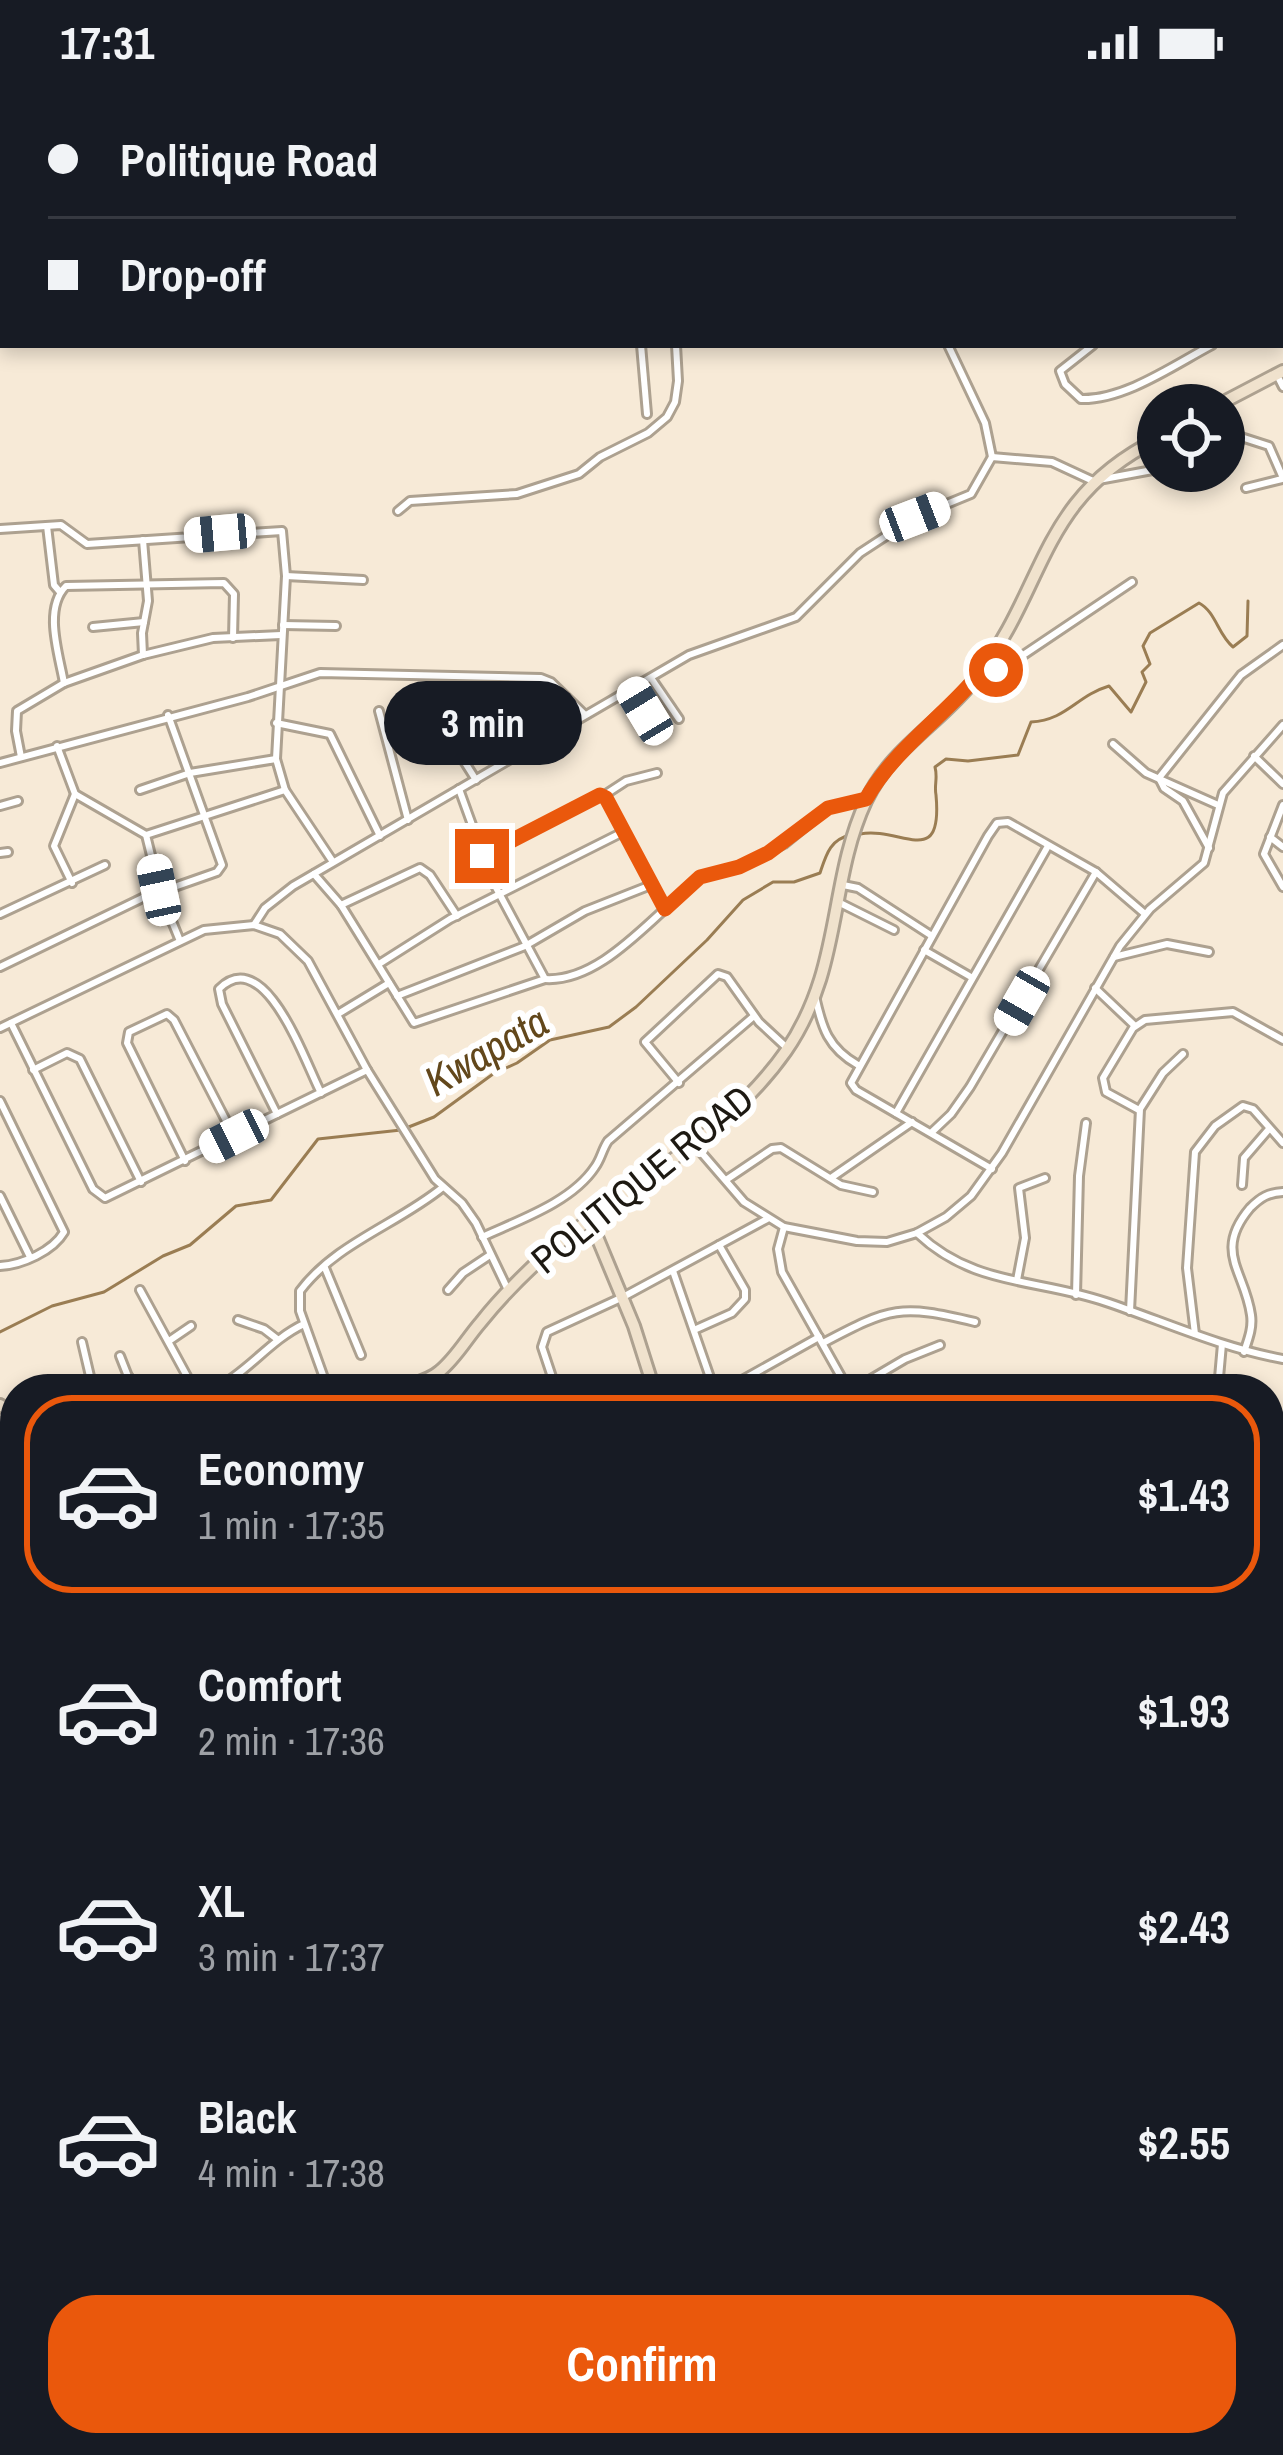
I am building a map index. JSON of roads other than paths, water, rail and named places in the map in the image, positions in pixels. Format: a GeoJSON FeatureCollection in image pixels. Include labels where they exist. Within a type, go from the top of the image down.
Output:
{"type":"FeatureCollection","features":[{"type":"Feature","properties":{"kind":"street"},"geometry":{"type":"LineString","coordinates":[[641,348],[646,413]]}},
{"type":"Feature","properties":{"kind":"street"},"geometry":{"type":"LineString","coordinates":[[398,511],[410,501],[523,493],[579,474],[667,417],[678,381],[676,348]]}},
{"type":"Feature","properties":{"kind":"street"},"geometry":{"type":"LineString","coordinates":[[254,925],[277,896],[694,652],[796,617],[860,553],[915,517],[971,494],[992,457],[985,423],[949,348]]}},
{"type":"Feature","properties":{"kind":"street"},"geometry":{"type":"LineString","coordinates":[[1089,348],[1060,371],[1065,385],[1081,399],[1149,380],[1207,348]]}},
{"type":"Feature","properties":{"kind":"street"},"geometry":{"type":"LineString","coordinates":[[1245,393],[1281,378]]}},
{"type":"Feature","properties":{"kind":"street"},"geometry":{"type":"LineString","coordinates":[[1245,438],[1269,446],[1282,479],[1246,488]]}},
{"type":"Feature","properties":{"kind":"street","name":"POLITIQUE ROAD"},"geometry":{"type":"LineString","coordinates":[[437,1374],[508,1290],[556,1245],[745,1101],[788,1048],[825,970],[866,799],[901,750],[956,701],[987,664],[1014,620],[1049,540],[1094,481],[1137,450]]}},
{"type":"Feature","properties":{"kind":"street"},"geometry":{"type":"LineString","coordinates":[[992,457],[1052,462],[1094,481],[1137,473]]}},
{"type":"Feature","properties":{"kind":"street"},"geometry":{"type":"LineString","coordinates":[[47,526],[54,585],[59,592]]}},
{"type":"Feature","properties":{"kind":"street"},"geometry":{"type":"LineString","coordinates":[[0,529],[64,526],[87,544],[282,531],[286,576],[276,760],[285,790],[333,862]]}},
{"type":"Feature","properties":{"kind":"street"},"geometry":{"type":"LineString","coordinates":[[143,540],[147,582],[143,655]]}},
{"type":"Feature","properties":{"kind":"street"},"geometry":{"type":"LineString","coordinates":[[286,576],[363,580]]}},
{"type":"Feature","properties":{"kind":"street"},"geometry":{"type":"LineString","coordinates":[[987,664],[1000,670],[1132,582]]}},
{"type":"Feature","properties":{"kind":"street"},"geometry":{"type":"LineString","coordinates":[[64,682],[54,610],[59,592],[70,586],[228,584],[234,594],[233,638]]}},
{"type":"Feature","properties":{"kind":"street"},"geometry":{"type":"LineString","coordinates":[[93,627],[144,622]]}},
{"type":"Feature","properties":{"kind":"street"},"geometry":{"type":"LineString","coordinates":[[283,625],[336,626]]}},
{"type":"Feature","properties":{"kind":"street"},"geometry":{"type":"LineString","coordinates":[[21,757],[17,711],[64,682],[198,641],[283,635]]}},
{"type":"Feature","properties":{"kind":"street"},"geometry":{"type":"LineString","coordinates":[[1159,778],[1241,674],[1283,645]]}},
{"type":"Feature","properties":{"kind":"street"},"geometry":{"type":"LineString","coordinates":[[0,763],[326,672],[541,677],[585,715]]}},
{"type":"Feature","properties":{"kind":"street"},"geometry":{"type":"LineString","coordinates":[[651,678],[679,719]]}},
{"type":"Feature","properties":{"kind":"street"},"geometry":{"type":"LineString","coordinates":[[632,689],[658,732]]}},
{"type":"Feature","properties":{"kind":"street"},"geometry":{"type":"LineString","coordinates":[[379,711],[408,820]]}},
{"type":"Feature","properties":{"kind":"street"},"geometry":{"type":"LineString","coordinates":[[0,967],[159,891],[222,868],[168,716]]}},
{"type":"Feature","properties":{"kind":"street"},"geometry":{"type":"LineString","coordinates":[[275,723],[330,734],[380,836]]}},
{"type":"Feature","properties":{"kind":"street"},"geometry":{"type":"LineString","coordinates":[[694,1144],[744,1202],[784,1227],[865,1242],[900,1240],[962,1205],[992,1168],[1114,957],[1145,914],[1198,869],[1209,848],[1218,805],[1283,725]]}},
{"type":"Feature","properties":{"kind":"street"},"geometry":{"type":"LineString","coordinates":[[428,737],[445,731],[476,780]]}},
{"type":"Feature","properties":{"kind":"street"},"geometry":{"type":"LineString","coordinates":[[1113,744],[1140,769],[1218,805]]}},
{"type":"Feature","properties":{"kind":"street"},"geometry":{"type":"LineString","coordinates":[[57,746],[75,794],[146,835],[159,891],[180,941]]}},
{"type":"Feature","properties":{"kind":"street"},"geometry":{"type":"LineString","coordinates":[[1254,756],[1283,784]]}},
{"type":"Feature","properties":{"kind":"street"},"geometry":{"type":"LineString","coordinates":[[140,790],[190,773],[276,760]]}},
{"type":"Feature","properties":{"kind":"street"},"geometry":{"type":"LineString","coordinates":[[482,856],[626,781],[657,773]]}},
{"type":"Feature","properties":{"kind":"street"},"geometry":{"type":"LineString","coordinates":[[1159,778],[1164,788],[1183,801],[1209,848]]}},
{"type":"Feature","properties":{"kind":"street"},"geometry":{"type":"LineString","coordinates":[[459,789],[499,895],[545,979]]}},
{"type":"Feature","properties":{"kind":"street"},"geometry":{"type":"LineString","coordinates":[[146,835],[285,790]]}},
{"type":"Feature","properties":{"kind":"street"},"geometry":{"type":"LineString","coordinates":[[72,883],[54,846],[75,794]]}},
{"type":"Feature","properties":{"kind":"street"},"geometry":{"type":"LineString","coordinates":[[603,796],[665,909]]}},
{"type":"Feature","properties":{"kind":"street"},"geometry":{"type":"LineString","coordinates":[[314,874],[341,905],[416,1023],[573,974],[614,953],[700,877],[768,853],[828,808],[866,799]]}},
{"type":"Feature","properties":{"kind":"street"},"geometry":{"type":"LineString","coordinates":[[0,806],[18,801]]}},
{"type":"Feature","properties":{"kind":"street"},"geometry":{"type":"LineString","coordinates":[[1283,806],[1264,856],[1283,887]]}},
{"type":"Feature","properties":{"kind":"street"},"geometry":{"type":"LineString","coordinates":[[992,1168],[853,1088],[851,1080],[997,823],[1008,822],[1096,872],[1145,914]]}},
{"type":"Feature","properties":{"kind":"street"},"geometry":{"type":"LineString","coordinates":[[378,965],[457,916],[623,832]]}},
{"type":"Feature","properties":{"kind":"street"},"geometry":{"type":"LineString","coordinates":[[1270,837],[1283,847]]}},
{"type":"Feature","properties":{"kind":"street"},"geometry":{"type":"LineString","coordinates":[[896,1113],[1048,846]]}},
{"type":"Feature","properties":{"kind":"street"},"geometry":{"type":"LineString","coordinates":[[0,914],[105,865]]}},
{"type":"Feature","properties":{"kind":"street"},"geometry":{"type":"LineString","coordinates":[[341,905],[419,868],[430,875],[457,916]]}},
{"type":"Feature","properties":{"kind":"street"},"geometry":{"type":"LineString","coordinates":[[930,1133],[958,1105],[1096,872]]}},
{"type":"Feature","properties":{"kind":"street"},"geometry":{"type":"LineString","coordinates":[[397,996],[525,946],[585,911],[651,885]]}},
{"type":"Feature","properties":{"kind":"street"},"geometry":{"type":"LineString","coordinates":[[843,885],[858,888],[932,936]]}},
{"type":"Feature","properties":{"kind":"street"},"geometry":{"type":"LineString","coordinates":[[840,903],[894,930]]}},
{"type":"Feature","properties":{"kind":"street"},"geometry":{"type":"LineString","coordinates":[[0,1028],[180,941],[224,925],[254,925],[280,934],[298,948],[367,1070],[442,1186],[462,1203],[508,1290]]}},
{"type":"Feature","properties":{"kind":"street"},"geometry":{"type":"LineString","coordinates":[[1114,957],[1167,944],[1209,952]]}},
{"type":"Feature","properties":{"kind":"street"},"geometry":{"type":"LineString","coordinates":[[924,950],[971,977]]}},
{"type":"Feature","properties":{"kind":"street"},"geometry":{"type":"LineString","coordinates":[[679,1083],[645,1042],[720,974],[727,976],[754,1016],[788,1048]]}},
{"type":"Feature","properties":{"kind":"street"},"geometry":{"type":"LineString","coordinates":[[278,1114],[222,1004],[219,989],[230,979],[247,977],[268,990],[321,1093]]}},
{"type":"Feature","properties":{"kind":"street"},"geometry":{"type":"LineString","coordinates":[[338,1014],[389,983]]}},
{"type":"Feature","properties":{"kind":"street"},"geometry":{"type":"LineString","coordinates":[[1095,988],[1135,1026]]}},
{"type":"Feature","properties":{"kind":"street"},"geometry":{"type":"LineString","coordinates":[[814,996],[819,1020],[834,1048],[859,1065]]}},
{"type":"Feature","properties":{"kind":"street"},"geometry":{"type":"LineString","coordinates":[[1140,1111],[1112,1097],[1103,1084],[1108,1067],[1135,1026],[1156,1018],[1226,1011],[1283,1040]]}},
{"type":"Feature","properties":{"kind":"street"},"geometry":{"type":"LineString","coordinates":[[185,1161],[127,1043],[129,1032],[147,1021],[167,1014],[174,1019],[234,1136]]}},
{"type":"Feature","properties":{"kind":"street"},"geometry":{"type":"LineString","coordinates":[[482,1237],[525,1219],[579,1183],[594,1168],[608,1141],[754,1016]]}},
{"type":"Feature","properties":{"kind":"street"},"geometry":{"type":"LineString","coordinates":[[11,1022],[96,1194],[110,1197],[367,1070]]}},
{"type":"Feature","properties":{"kind":"street"},"geometry":{"type":"LineString","coordinates":[[33,1070],[67,1053],[80,1059],[141,1181]]}},
{"type":"Feature","properties":{"kind":"street"},"geometry":{"type":"LineString","coordinates":[[1130,1311],[1140,1111],[1163,1073],[1183,1054]]}},
{"type":"Feature","properties":{"kind":"street"},"geometry":{"type":"LineString","coordinates":[[0,1101],[64,1232],[58,1242],[30,1257],[0,1266]]}},
{"type":"Feature","properties":{"kind":"street"},"geometry":{"type":"LineString","coordinates":[[1195,1334],[1187,1268],[1196,1152],[1215,1126],[1243,1106],[1253,1109],[1283,1143]]}},
{"type":"Feature","properties":{"kind":"street"},"geometry":{"type":"LineString","coordinates":[[830,1179],[912,1122]]}},
{"type":"Feature","properties":{"kind":"street"},"geometry":{"type":"LineString","coordinates":[[1076,1295],[1079,1176],[1086,1123]]}},
{"type":"Feature","properties":{"kind":"street"},"geometry":{"type":"LineString","coordinates":[[1242,1185],[1244,1158],[1269,1129]]}},
{"type":"Feature","properties":{"kind":"street"},"geometry":{"type":"LineString","coordinates":[[726,1180],[776,1148],[841,1185],[873,1192]]}},
{"type":"Feature","properties":{"kind":"street"},"geometry":{"type":"LineString","coordinates":[[1017,1280],[1024,1246],[1018,1188],[1045,1178]]}},
{"type":"Feature","properties":{"kind":"street"},"geometry":{"type":"LineString","coordinates":[[322,1374],[297,1296],[304,1284],[356,1241],[404,1217],[442,1186]]}},
{"type":"Feature","properties":{"kind":"street"},"geometry":{"type":"LineString","coordinates":[[1244,1352],[1252,1318],[1235,1271],[1233,1240],[1239,1223],[1258,1200],[1268,1193],[1283,1192]]}},
{"type":"Feature","properties":{"kind":"street"},"geometry":{"type":"LineString","coordinates":[[0,1196],[30,1257]]}},
{"type":"Feature","properties":{"kind":"street"},"geometry":{"type":"LineString","coordinates":[[552,1374],[543,1353],[543,1336],[767,1219]]}},
{"type":"Feature","properties":{"kind":"street"},"geometry":{"type":"LineString","coordinates":[[590,1220],[649,1374]]}},
{"type":"Feature","properties":{"kind":"street"},"geometry":{"type":"LineString","coordinates":[[784,1227],[778,1262],[840,1374]]}},
{"type":"Feature","properties":{"kind":"street"},"geometry":{"type":"LineString","coordinates":[[916,1233],[959,1266],[1076,1295],[1244,1352],[1283,1359]]}},
{"type":"Feature","properties":{"kind":"street"},"geometry":{"type":"LineString","coordinates":[[694,1330],[732,1313],[745,1299],[745,1290],[719,1245]]}},
{"type":"Feature","properties":{"kind":"street"},"geometry":{"type":"LineString","coordinates":[[448,1290],[490,1255]]}},
{"type":"Feature","properties":{"kind":"street"},"geometry":{"type":"LineString","coordinates":[[325,1268],[361,1355]]}},
{"type":"Feature","properties":{"kind":"street"},"geometry":{"type":"LineString","coordinates":[[673,1271],[709,1374]]}},
{"type":"Feature","properties":{"kind":"street"},"geometry":{"type":"LineString","coordinates":[[140,1289],[186,1374]]}},
{"type":"Feature","properties":{"kind":"street"},"geometry":{"type":"LineString","coordinates":[[755,1374],[895,1310],[922,1309],[976,1322]]}},
{"type":"Feature","properties":{"kind":"street"},"geometry":{"type":"LineString","coordinates":[[238,1320],[278,1339]]}},
{"type":"Feature","properties":{"kind":"street"},"geometry":{"type":"LineString","coordinates":[[241,1374],[278,1339],[304,1324]]}},
{"type":"Feature","properties":{"kind":"street"},"geometry":{"type":"LineString","coordinates":[[169,1341],[191,1326]]}},
{"type":"Feature","properties":{"kind":"street"},"geometry":{"type":"LineString","coordinates":[[82,1342],[92,1374]]}},
{"type":"Feature","properties":{"kind":"street"},"geometry":{"type":"LineString","coordinates":[[1219,1374],[1222,1344]]}},
{"type":"Feature","properties":{"kind":"street"},"geometry":{"type":"LineString","coordinates":[[878,1374],[940,1346]]}},
{"type":"Feature","properties":{"kind":"street"},"geometry":{"type":"LineString","coordinates":[[120,1356],[128,1374]]}},
{"type":"Feature","properties":{"kind":"waterway","name":"Kwapata"},"geometry":{"type":"LineString","coordinates":[[860,834],[926,839],[936,818],[935,767],[946,759],[1018,755],[1031,722],[1054,717],[1109,686],[1131,712],[1146,682],[1142,672],[1150,664],[1143,646],[1150,633],[1199,603],[1233,647],[1247,636],[1248,601]]}},
{"type":"Feature","properties":{"kind":"waterway","name":"Kwapata"},"geometry":{"type":"LineString","coordinates":[[0,1332],[52,1306],[104,1292],[190,1245],[236,1206],[271,1200],[318,1139],[401,1130],[434,1117],[550,1040],[609,1027],[707,940],[743,900],[773,882],[794,882],[820,873],[834,844],[851,835]]}}]}
